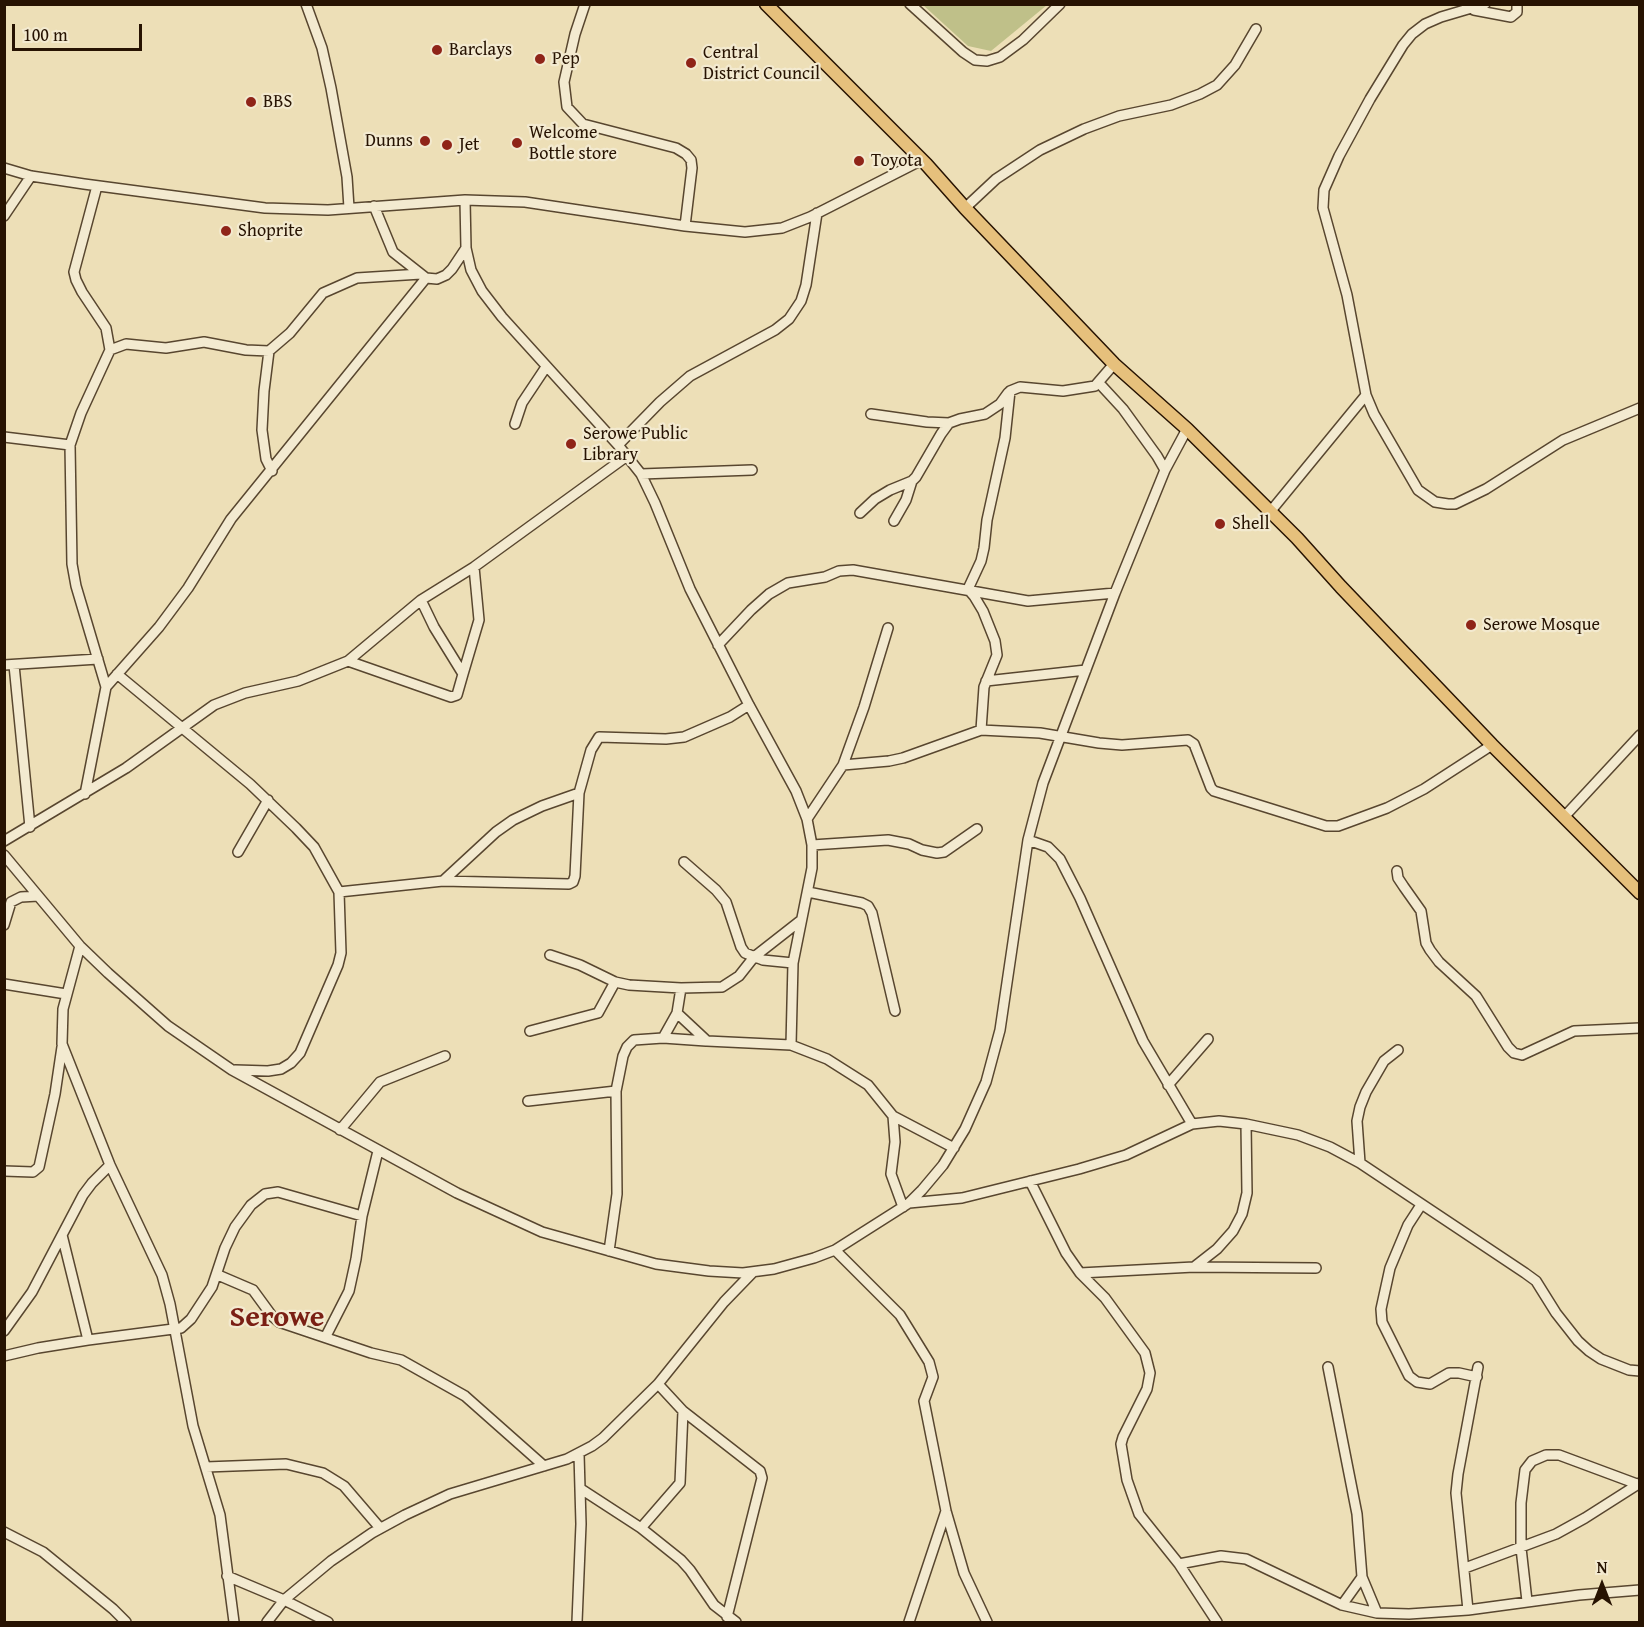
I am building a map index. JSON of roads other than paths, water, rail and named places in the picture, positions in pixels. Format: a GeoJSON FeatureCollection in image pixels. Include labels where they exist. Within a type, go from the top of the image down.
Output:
{"type":"FeatureCollection","features":[{"type":"Feature","properties":{"kind":"main road"},"geometry":{"type":"LineString","coordinates":[[766,4],[922,160],[1114,364],[1186,429],[1297,538],[1492,745],[1640,893]]}},
{"type":"Feature","properties":{"kind":"street"},"geometry":{"type":"LineString","coordinates":[[306,4],[322,48],[331,88],[347,177],[349,208]]}},
{"type":"Feature","properties":{"kind":"street"},"geometry":{"type":"LineString","coordinates":[[585,4],[575,34],[564,82],[567,107],[583,123],[676,148],[686,154],[691,160],[692,168],[685,226]]}},
{"type":"Feature","properties":{"kind":"street"},"geometry":{"type":"LineString","coordinates":[[910,4],[963,52],[975,60],[987,62],[1000,57],[1023,40],[1060,4]]}},
{"type":"Feature","properties":{"kind":"street"},"geometry":{"type":"LineString","coordinates":[[1485,4],[1425,24],[1403,45],[1370,99],[1339,156],[1324,190],[1323,208],[1347,296],[1366,395],[1374,414],[1418,490],[1435,502],[1448,504],[1455,504],[1486,489],[1563,440],[1640,408]]}},
{"type":"Feature","properties":{"kind":"street"},"geometry":{"type":"LineString","coordinates":[[1471,10],[1489,11],[1500,16],[1511,17],[1517,12],[1517,4]]}},
{"type":"Feature","properties":{"kind":"street"},"geometry":{"type":"LineString","coordinates":[[965,208],[996,179],[1040,150],[1084,129],[1119,116],[1171,105],[1217,85],[1235,65],[1256,29]]}},
{"type":"Feature","properties":{"kind":"street"},"geometry":{"type":"LineString","coordinates":[[4,168],[31,176],[265,208],[300,210],[465,200],[525,202],[685,226],[745,232],[782,228],[922,160]]}},
{"type":"Feature","properties":{"kind":"street"},"geometry":{"type":"LineString","coordinates":[[4,216],[31,176]]}},
{"type":"Feature","properties":{"kind":"street"},"geometry":{"type":"LineString","coordinates":[[85,794],[106,687],[75,586],[72,564],[70,445],[81,413],[110,350],[106,328],[75,280],[74,272],[97,186]]}},
{"type":"Feature","properties":{"kind":"street"},"geometry":{"type":"LineString","coordinates":[[465,200],[466,248],[471,270],[482,291],[641,474],[690,589],[796,791],[807,819],[812,845],[812,868],[793,963],[790,1045]]}},
{"type":"Feature","properties":{"kind":"street"},"geometry":{"type":"LineString","coordinates":[[374,206],[393,252],[424,276]]}},
{"type":"Feature","properties":{"kind":"street"},"geometry":{"type":"LineString","coordinates":[[618,445],[660,402],[690,376],[775,330],[789,319],[801,301],[806,285],[817,213]]}},
{"type":"Feature","properties":{"kind":"street"},"geometry":{"type":"LineString","coordinates":[[272,471],[263,446],[262,430],[269,351],[290,333],[323,293],[357,278],[424,276],[437,279],[452,269],[466,248]]}},
{"type":"Feature","properties":{"kind":"street"},"geometry":{"type":"LineString","coordinates":[[106,687],[159,627],[188,588],[231,519],[272,471],[424,276]]}},
{"type":"Feature","properties":{"kind":"street"},"geometry":{"type":"LineString","coordinates":[[110,350],[126,344],[166,348],[204,342],[246,350],[269,351]]}},
{"type":"Feature","properties":{"kind":"street"},"geometry":{"type":"LineString","coordinates":[[871,414],[949,423],[960,418],[986,414],[1000,404],[1010,391],[1020,387],[1064,392],[1099,383],[1114,364]]}},
{"type":"Feature","properties":{"kind":"street"},"geometry":{"type":"LineString","coordinates":[[515,424],[522,403],[546,367]]}},
{"type":"Feature","properties":{"kind":"street"},"geometry":{"type":"LineString","coordinates":[[1099,383],[1124,409],[1165,470]]}},
{"type":"Feature","properties":{"kind":"street"},"geometry":{"type":"LineString","coordinates":[[968,590],[981,561],[984,548],[987,520],[1005,438],[1010,391]]}},
{"type":"Feature","properties":{"kind":"street"},"geometry":{"type":"LineString","coordinates":[[1270,512],[1366,395]]}},
{"type":"Feature","properties":{"kind":"street"},"geometry":{"type":"LineString","coordinates":[[894,522],[906,500],[912,481],[949,423]]}},
{"type":"Feature","properties":{"kind":"street"},"geometry":{"type":"LineString","coordinates":[[4,855],[81,946],[116,981],[168,1026],[232,1070],[457,1194],[524,1226],[656,1264],[730,1273],[753,1272],[798,1263],[835,1250],[906,1205],[922,1190],[965,1130],[986,1082],[1000,1030],[1028,840],[1038,800],[1059,736],[1115,593],[1165,470],[1186,429]]}},
{"type":"Feature","properties":{"kind":"street"},"geometry":{"type":"LineString","coordinates":[[4,437],[70,445]]}},
{"type":"Feature","properties":{"kind":"street"},"geometry":{"type":"LineString","coordinates":[[4,841],[134,763],[214,705],[228,699],[298,681],[348,661],[421,600],[474,567],[627,456]]}},
{"type":"Feature","properties":{"kind":"street"},"geometry":{"type":"LineString","coordinates":[[641,474],[752,470]]}},
{"type":"Feature","properties":{"kind":"street"},"geometry":{"type":"LineString","coordinates":[[860,513],[868,504],[883,494],[912,481]]}},
{"type":"Feature","properties":{"kind":"street"},"geometry":{"type":"LineString","coordinates":[[348,661],[451,697],[457,695],[479,620],[474,567]]}},
{"type":"Feature","properties":{"kind":"street"},"geometry":{"type":"LineString","coordinates":[[718,645],[769,594],[793,581],[825,577],[839,571],[853,570],[1028,601],[1115,593]]}},
{"type":"Feature","properties":{"kind":"street"},"geometry":{"type":"LineString","coordinates":[[968,590],[980,605],[995,641],[996,655],[982,697],[981,730]]}},
{"type":"Feature","properties":{"kind":"street"},"geometry":{"type":"LineString","coordinates":[[421,600],[434,627],[463,674]]}},
{"type":"Feature","properties":{"kind":"street"},"geometry":{"type":"LineString","coordinates":[[807,819],[843,765],[864,707],[888,628]]}},
{"type":"Feature","properties":{"kind":"street"},"geometry":{"type":"LineString","coordinates":[[30,827],[9,665],[98,659]]}},
{"type":"Feature","properties":{"kind":"street"},"geometry":{"type":"LineString","coordinates":[[986,681],[1086,670]]}},
{"type":"Feature","properties":{"kind":"street"},"geometry":{"type":"LineString","coordinates":[[117,674],[268,800],[314,847],[339,892],[341,952],[338,965],[300,1053],[291,1063],[281,1069],[232,1070]]}},
{"type":"Feature","properties":{"kind":"street"},"geometry":{"type":"LineString","coordinates":[[339,892],[443,881],[569,884],[573,882],[575,876],[579,793],[591,750],[599,736],[666,739],[684,736],[730,717],[749,705]]}},
{"type":"Feature","properties":{"kind":"street"},"geometry":{"type":"LineString","coordinates":[[843,765],[903,758],[981,730],[1016,731],[1122,745],[1188,740],[1194,744],[1214,791],[1314,823],[1338,826],[1387,808],[1424,789],[1492,745]]}},
{"type":"Feature","properties":{"kind":"street"},"geometry":{"type":"LineString","coordinates":[[1564,817],[1640,735]]}},
{"type":"Feature","properties":{"kind":"street"},"geometry":{"type":"LineString","coordinates":[[443,881],[496,832],[513,820],[542,806],[579,793]]}},
{"type":"Feature","properties":{"kind":"street"},"geometry":{"type":"LineString","coordinates":[[238,852],[268,800]]}},
{"type":"Feature","properties":{"kind":"street"},"geometry":{"type":"LineString","coordinates":[[812,845],[888,840],[937,853],[944,852],[977,829]]}},
{"type":"Feature","properties":{"kind":"street"},"geometry":{"type":"LineString","coordinates":[[1028,840],[1048,847],[1060,859],[1080,898],[1143,1041],[1192,1124]]}},
{"type":"Feature","properties":{"kind":"street"},"geometry":{"type":"LineString","coordinates":[[684,862],[726,902],[745,953],[754,957],[793,963]]}},
{"type":"Feature","properties":{"kind":"street"},"geometry":{"type":"LineString","coordinates":[[1397,871],[1398,878],[1421,911],[1426,943],[1430,950],[1439,962],[1476,996],[1514,1053],[1522,1055],[1574,1031],[1640,1028]]}},
{"type":"Feature","properties":{"kind":"street"},"geometry":{"type":"LineString","coordinates":[[808,892],[868,906],[872,913],[895,1011]]}},
{"type":"Feature","properties":{"kind":"street"},"geometry":{"type":"LineString","coordinates":[[4,926],[12,902],[21,897],[38,896]]}},
{"type":"Feature","properties":{"kind":"street"},"geometry":{"type":"LineString","coordinates":[[550,955],[580,965],[615,982],[637,986],[722,987],[739,976],[754,957],[800,921]]}},
{"type":"Feature","properties":{"kind":"street"},"geometry":{"type":"LineString","coordinates":[[4,1171],[33,1172],[39,1167],[55,1094],[66,994],[81,946]]}},
{"type":"Feature","properties":{"kind":"street"},"geometry":{"type":"LineString","coordinates":[[530,1031],[598,1013],[615,982]]}},
{"type":"Feature","properties":{"kind":"street"},"geometry":{"type":"LineString","coordinates":[[4,984],[66,994]]}},
{"type":"Feature","properties":{"kind":"street"},"geometry":{"type":"LineString","coordinates":[[663,1038],[677,1013],[681,988]]}},
{"type":"Feature","properties":{"kind":"street"},"geometry":{"type":"LineString","coordinates":[[677,1013],[707,1041]]}},
{"type":"Feature","properties":{"kind":"street"},"geometry":{"type":"LineString","coordinates":[[609,1251],[617,1194],[616,1091],[622,1056],[631,1042],[639,1038],[790,1045],[827,1059],[846,1070],[868,1085],[893,1116],[954,1148]]}},
{"type":"Feature","properties":{"kind":"street"},"geometry":{"type":"LineString","coordinates":[[1168,1085],[1208,1039]]}},
{"type":"Feature","properties":{"kind":"street"},"geometry":{"type":"LineString","coordinates":[[62,1044],[110,1165],[162,1275],[193,1426],[220,1515],[234,1623]]}},
{"type":"Feature","properties":{"kind":"street"},"geometry":{"type":"LineString","coordinates":[[1360,1163],[1358,1121],[1365,1092],[1384,1061],[1398,1050]]}},
{"type":"Feature","properties":{"kind":"street"},"geometry":{"type":"LineString","coordinates":[[340,1130],[381,1082],[446,1056]]}},
{"type":"Feature","properties":{"kind":"street"},"geometry":{"type":"LineString","coordinates":[[528,1101],[616,1091]]}},
{"type":"Feature","properties":{"kind":"street"},"geometry":{"type":"LineString","coordinates":[[893,1116],[895,1142],[891,1174],[906,1205]]}},
{"type":"Feature","properties":{"kind":"street"},"geometry":{"type":"LineString","coordinates":[[906,1205],[962,1198],[1126,1155],[1192,1124],[1219,1121],[1246,1124],[1298,1136],[1330,1147],[1360,1163],[1536,1281],[1556,1313],[1589,1351],[1601,1359],[1629,1370],[1640,1371]]}},
{"type":"Feature","properties":{"kind":"street"},"geometry":{"type":"LineString","coordinates":[[1194,1267],[1217,1249],[1233,1230],[1242,1214],[1247,1194],[1246,1124]]}},
{"type":"Feature","properties":{"kind":"street"},"geometry":{"type":"LineString","coordinates":[[326,1336],[349,1291],[362,1216],[378,1151]]}},
{"type":"Feature","properties":{"kind":"street"},"geometry":{"type":"LineString","coordinates":[[4,1330],[32,1292],[92,1183],[110,1165]]}},
{"type":"Feature","properties":{"kind":"street"},"geometry":{"type":"LineString","coordinates":[[1030,1181],[1066,1253],[1080,1274],[1105,1298],[1148,1360],[1150,1373],[1147,1389],[1122,1437],[1121,1444],[1127,1480],[1139,1514],[1179,1564],[1217,1623]]}},
{"type":"Feature","properties":{"kind":"street"},"geometry":{"type":"LineString","coordinates":[[4,1356],[88,1340],[181,1328],[204,1301],[218,1275],[225,1248],[235,1227],[251,1205],[265,1194],[278,1192],[362,1216]]}},
{"type":"Feature","properties":{"kind":"street"},"geometry":{"type":"LineString","coordinates":[[1421,1205],[1408,1226],[1390,1268],[1381,1309],[1382,1322],[1409,1376],[1417,1382],[1430,1384],[1449,1373],[1478,1372],[1456,1493],[1468,1610]]}},
{"type":"Feature","properties":{"kind":"street"},"geometry":{"type":"LineString","coordinates":[[62,1235],[88,1340]]}},
{"type":"Feature","properties":{"kind":"street"},"geometry":{"type":"LineString","coordinates":[[835,1250],[900,1315],[929,1362],[933,1377],[924,1401],[946,1511],[964,1573],[987,1623]]}},
{"type":"Feature","properties":{"kind":"street"},"geometry":{"type":"LineString","coordinates":[[1080,1274],[1194,1267],[1316,1268]]}},
{"type":"Feature","properties":{"kind":"street"},"geometry":{"type":"LineString","coordinates":[[267,1623],[284,1600],[331,1561],[380,1528],[450,1494],[579,1454],[603,1438],[658,1384],[724,1302],[753,1272]]}},
{"type":"Feature","properties":{"kind":"street"},"geometry":{"type":"LineString","coordinates":[[218,1275],[253,1290],[274,1319],[371,1353],[401,1360],[465,1396],[544,1466]]}},
{"type":"Feature","properties":{"kind":"street"},"geometry":{"type":"LineString","coordinates":[[1328,1367],[1357,1514],[1362,1577],[1377,1612]]}},
{"type":"Feature","properties":{"kind":"street"},"geometry":{"type":"LineString","coordinates":[[658,1384],[683,1411],[760,1471],[762,1478],[727,1617]]}},
{"type":"Feature","properties":{"kind":"street"},"geometry":{"type":"LineString","coordinates":[[641,1528],[680,1483],[683,1411]]}},
{"type":"Feature","properties":{"kind":"street"},"geometry":{"type":"LineString","coordinates":[[577,1623],[581,1489],[579,1454]]}},
{"type":"Feature","properties":{"kind":"street"},"geometry":{"type":"LineString","coordinates":[[1527,1601],[1521,1548],[1522,1480],[1525,1470],[1532,1461],[1546,1455],[1559,1455],[1638,1483]]}},
{"type":"Feature","properties":{"kind":"street"},"geometry":{"type":"LineString","coordinates":[[206,1467],[286,1464],[323,1473],[344,1486],[380,1528]]}},
{"type":"Feature","properties":{"kind":"street"},"geometry":{"type":"LineString","coordinates":[[1465,1568],[1556,1534],[1638,1483]]}},
{"type":"Feature","properties":{"kind":"street"},"geometry":{"type":"LineString","coordinates":[[581,1489],[641,1528],[681,1560],[714,1605],[736,1623]]}},
{"type":"Feature","properties":{"kind":"street"},"geometry":{"type":"LineString","coordinates":[[909,1623],[946,1511]]}},
{"type":"Feature","properties":{"kind":"street"},"geometry":{"type":"LineString","coordinates":[[4,1532],[43,1552],[113,1609],[126,1623]]}},
{"type":"Feature","properties":{"kind":"street"},"geometry":{"type":"LineString","coordinates":[[1179,1564],[1221,1556],[1246,1559],[1342,1605],[1377,1612],[1409,1614],[1468,1610],[1527,1601],[1640,1590]]}},
{"type":"Feature","properties":{"kind":"street"},"geometry":{"type":"LineString","coordinates":[[227,1576],[284,1600],[328,1623]]}},
{"type":"Feature","properties":{"kind":"street"},"geometry":{"type":"LineString","coordinates":[[1342,1605],[1362,1577]]}},
{"type":"Feature","properties":{"kind":"place","name":"Barclays"},"geometry":{"type":"Point","coordinates":[437,50]}},
{"type":"Feature","properties":{"kind":"place","name":"Pep"},"geometry":{"type":"Point","coordinates":[540,59]}},
{"type":"Feature","properties":{"kind":"place","name":"Central District Council"},"geometry":{"type":"Point","coordinates":[691,63]}},
{"type":"Feature","properties":{"kind":"place","name":"BBS"},"geometry":{"type":"Point","coordinates":[251,102]}},
{"type":"Feature","properties":{"kind":"place","name":"Dunns"},"geometry":{"type":"Point","coordinates":[425,141]}},
{"type":"Feature","properties":{"kind":"place","name":"Welcome Bottle store"},"geometry":{"type":"Point","coordinates":[517,143]}},
{"type":"Feature","properties":{"kind":"place","name":"Jet"},"geometry":{"type":"Point","coordinates":[447,145]}},
{"type":"Feature","properties":{"kind":"place","name":"Toyota"},"geometry":{"type":"Point","coordinates":[859,161]}},
{"type":"Feature","properties":{"kind":"place","name":"Shoprite"},"geometry":{"type":"Point","coordinates":[226,231]}},
{"type":"Feature","properties":{"kind":"place","name":"Serowe Public Library"},"geometry":{"type":"Point","coordinates":[571,444]}},
{"type":"Feature","properties":{"kind":"place","name":"Shell"},"geometry":{"type":"Point","coordinates":[1220,524]}},
{"type":"Feature","properties":{"kind":"place","name":"Serowe Mosque"},"geometry":{"type":"Point","coordinates":[1471,625]}},
{"type":"Feature","properties":{"kind":"district","name":"Serowe"},"geometry":{"type":"Point","coordinates":[277,1318]}}]}
